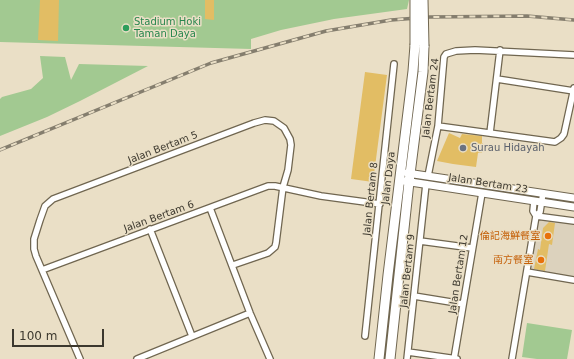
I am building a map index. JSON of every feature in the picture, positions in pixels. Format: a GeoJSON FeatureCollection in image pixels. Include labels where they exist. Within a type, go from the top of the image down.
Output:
{"type":"FeatureCollection","features":[{"type":"Feature","properties":{"kind":"main road","name":"Jalan Daya"},"geometry":{"type":"LineString","coordinates":[[390,359],[415,45],[415,0]]}},
{"type":"Feature","properties":{"kind":"main road","name":"Jalan Daya"},"geometry":{"type":"LineString","coordinates":[[379,359],[405,177],[423,72],[423,0]]}},
{"type":"Feature","properties":{"kind":"street","name":"Jalan Bertam 24"},"geometry":{"type":"LineString","coordinates":[[428,176],[438,126],[444,57],[446,54],[460,50],[500,50],[574,54]]}},
{"type":"Feature","properties":{"kind":"street"},"geometry":{"type":"LineString","coordinates":[[490,133],[500,50]]}},
{"type":"Feature","properties":{"kind":"street","name":"Jalan Bertam 8"},"geometry":{"type":"LineString","coordinates":[[365,336],[394,64]]}},
{"type":"Feature","properties":{"kind":"street"},"geometry":{"type":"LineString","coordinates":[[438,126],[555,142],[561,138],[564,134],[574,89],[497,79]]}},
{"type":"Feature","properties":{"kind":"street","name":"Jalan Bertam 5"},"geometry":{"type":"LineString","coordinates":[[80,359],[34,249],[34,239],[45,206],[53,199],[254,123],[265,120],[274,122],[284,128],[290,139],[290,158],[283,187],[275,247],[268,253],[233,265]]}},
{"type":"Feature","properties":{"kind":"street","name":"Jalan Bertam 23"},"geometry":{"type":"LineString","coordinates":[[405,177],[428,176],[574,198]]}},
{"type":"Feature","properties":{"kind":"street","name":"Jalan Bertam 23"},"geometry":{"type":"LineString","coordinates":[[405,177],[426,184],[574,207]]}},
{"type":"Feature","properties":{"kind":"street","name":"Jalan Bertam 9"},"geometry":{"type":"LineString","coordinates":[[407,359],[426,184]]}},
{"type":"Feature","properties":{"kind":"street","name":"Jalan Bertam 6"},"geometry":{"type":"LineString","coordinates":[[42,270],[260,188],[275,186],[283,187],[321,196],[380,204]]}},
{"type":"Feature","properties":{"kind":"street","name":"Jalan Bertam 12"},"geometry":{"type":"LineString","coordinates":[[456,359],[463,304],[482,193]]}},
{"type":"Feature","properties":{"kind":"street"},"geometry":{"type":"LineString","coordinates":[[512,359],[536,216],[540,212],[538,201],[543,193]]}},
{"type":"Feature","properties":{"kind":"street"},"geometry":{"type":"LineString","coordinates":[[210,208],[233,265],[250,313],[270,359]]}},
{"type":"Feature","properties":{"kind":"street"},"geometry":{"type":"LineString","coordinates":[[536,216],[574,221]]}},
{"type":"Feature","properties":{"kind":"street"},"geometry":{"type":"LineString","coordinates":[[150,229],[192,336]]}},
{"type":"Feature","properties":{"kind":"street"},"geometry":{"type":"LineString","coordinates":[[420,240],[472,248]]}},
{"type":"Feature","properties":{"kind":"street"},"geometry":{"type":"LineString","coordinates":[[527,272],[574,280]]}},
{"type":"Feature","properties":{"kind":"street"},"geometry":{"type":"LineString","coordinates":[[414,296],[463,304]]}},
{"type":"Feature","properties":{"kind":"street"},"geometry":{"type":"LineString","coordinates":[[138,359],[250,313]]}},
{"type":"Feature","properties":{"kind":"street"},"geometry":{"type":"LineString","coordinates":[[408,352],[456,359]]}},
{"type":"Feature","properties":{"kind":"shaded area"},"geometry":{"type":"Polygon","coordinates":[[[538,218],[574,223],[574,278],[529,270],[538,218]]]}},
{"type":"Feature","properties":{"kind":"green space","name":"Stadium Hoki Taman Daya"},"geometry":{"type":"Polygon","coordinates":[[[0,0],[409,0],[407,9],[334,19],[281,30],[251,39],[251,49],[0,42],[0,0]]]}},
{"type":"Feature","properties":{"kind":"green space"},"geometry":{"type":"Polygon","coordinates":[[[40,56],[65,57],[71,80],[79,64],[148,66],[47,117],[0,136],[0,99],[2,97],[31,89],[43,78],[40,56]]]}},
{"type":"Feature","properties":{"kind":"green space"},"geometry":{"type":"Polygon","coordinates":[[[527,323],[572,330],[567,359],[537,359],[522,357],[527,323]]]}},
{"type":"Feature","properties":{"kind":"building"},"geometry":{"type":"Polygon","coordinates":[[[40,0],[59,0],[58,41],[38,40],[40,0]]]}},
{"type":"Feature","properties":{"kind":"building"},"geometry":{"type":"Polygon","coordinates":[[[205,0],[214,0],[214,20],[205,19],[205,0]]]}},
{"type":"Feature","properties":{"kind":"building"},"geometry":{"type":"Polygon","coordinates":[[[365,72],[387,75],[373,182],[351,179],[365,72]]]}},
{"type":"Feature","properties":{"kind":"building","name":"Surau Hidayah"},"geometry":{"type":"Polygon","coordinates":[[[449,133],[460,138],[462,134],[482,136],[482,153],[478,153],[476,167],[437,161],[449,133]]]}},
{"type":"Feature","properties":{"kind":"building"},"geometry":{"type":"Polygon","coordinates":[[[549,222],[555,223],[552,245],[549,244],[545,271],[534,269],[538,249],[540,250],[543,228],[549,222]]]}},
{"type":"Feature","properties":{"kind":"railway"},"geometry":{"type":"LineString","coordinates":[[0,150],[211,63],[326,31],[391,20],[430,17],[527,16],[574,20]]}},
{"type":"Feature","properties":{"kind":"place","name":"Stadium Hoki Taman Daya"},"geometry":{"type":"Point","coordinates":[126,28]}},
{"type":"Feature","properties":{"kind":"place","name":"Surau Hidayah"},"geometry":{"type":"Point","coordinates":[463,148]}},
{"type":"Feature","properties":{"kind":"place","name":"倫記海鮮餐室"},"geometry":{"type":"Point","coordinates":[548,236]}},
{"type":"Feature","properties":{"kind":"place","name":"南方餐室"},"geometry":{"type":"Point","coordinates":[541,260]}}]}
